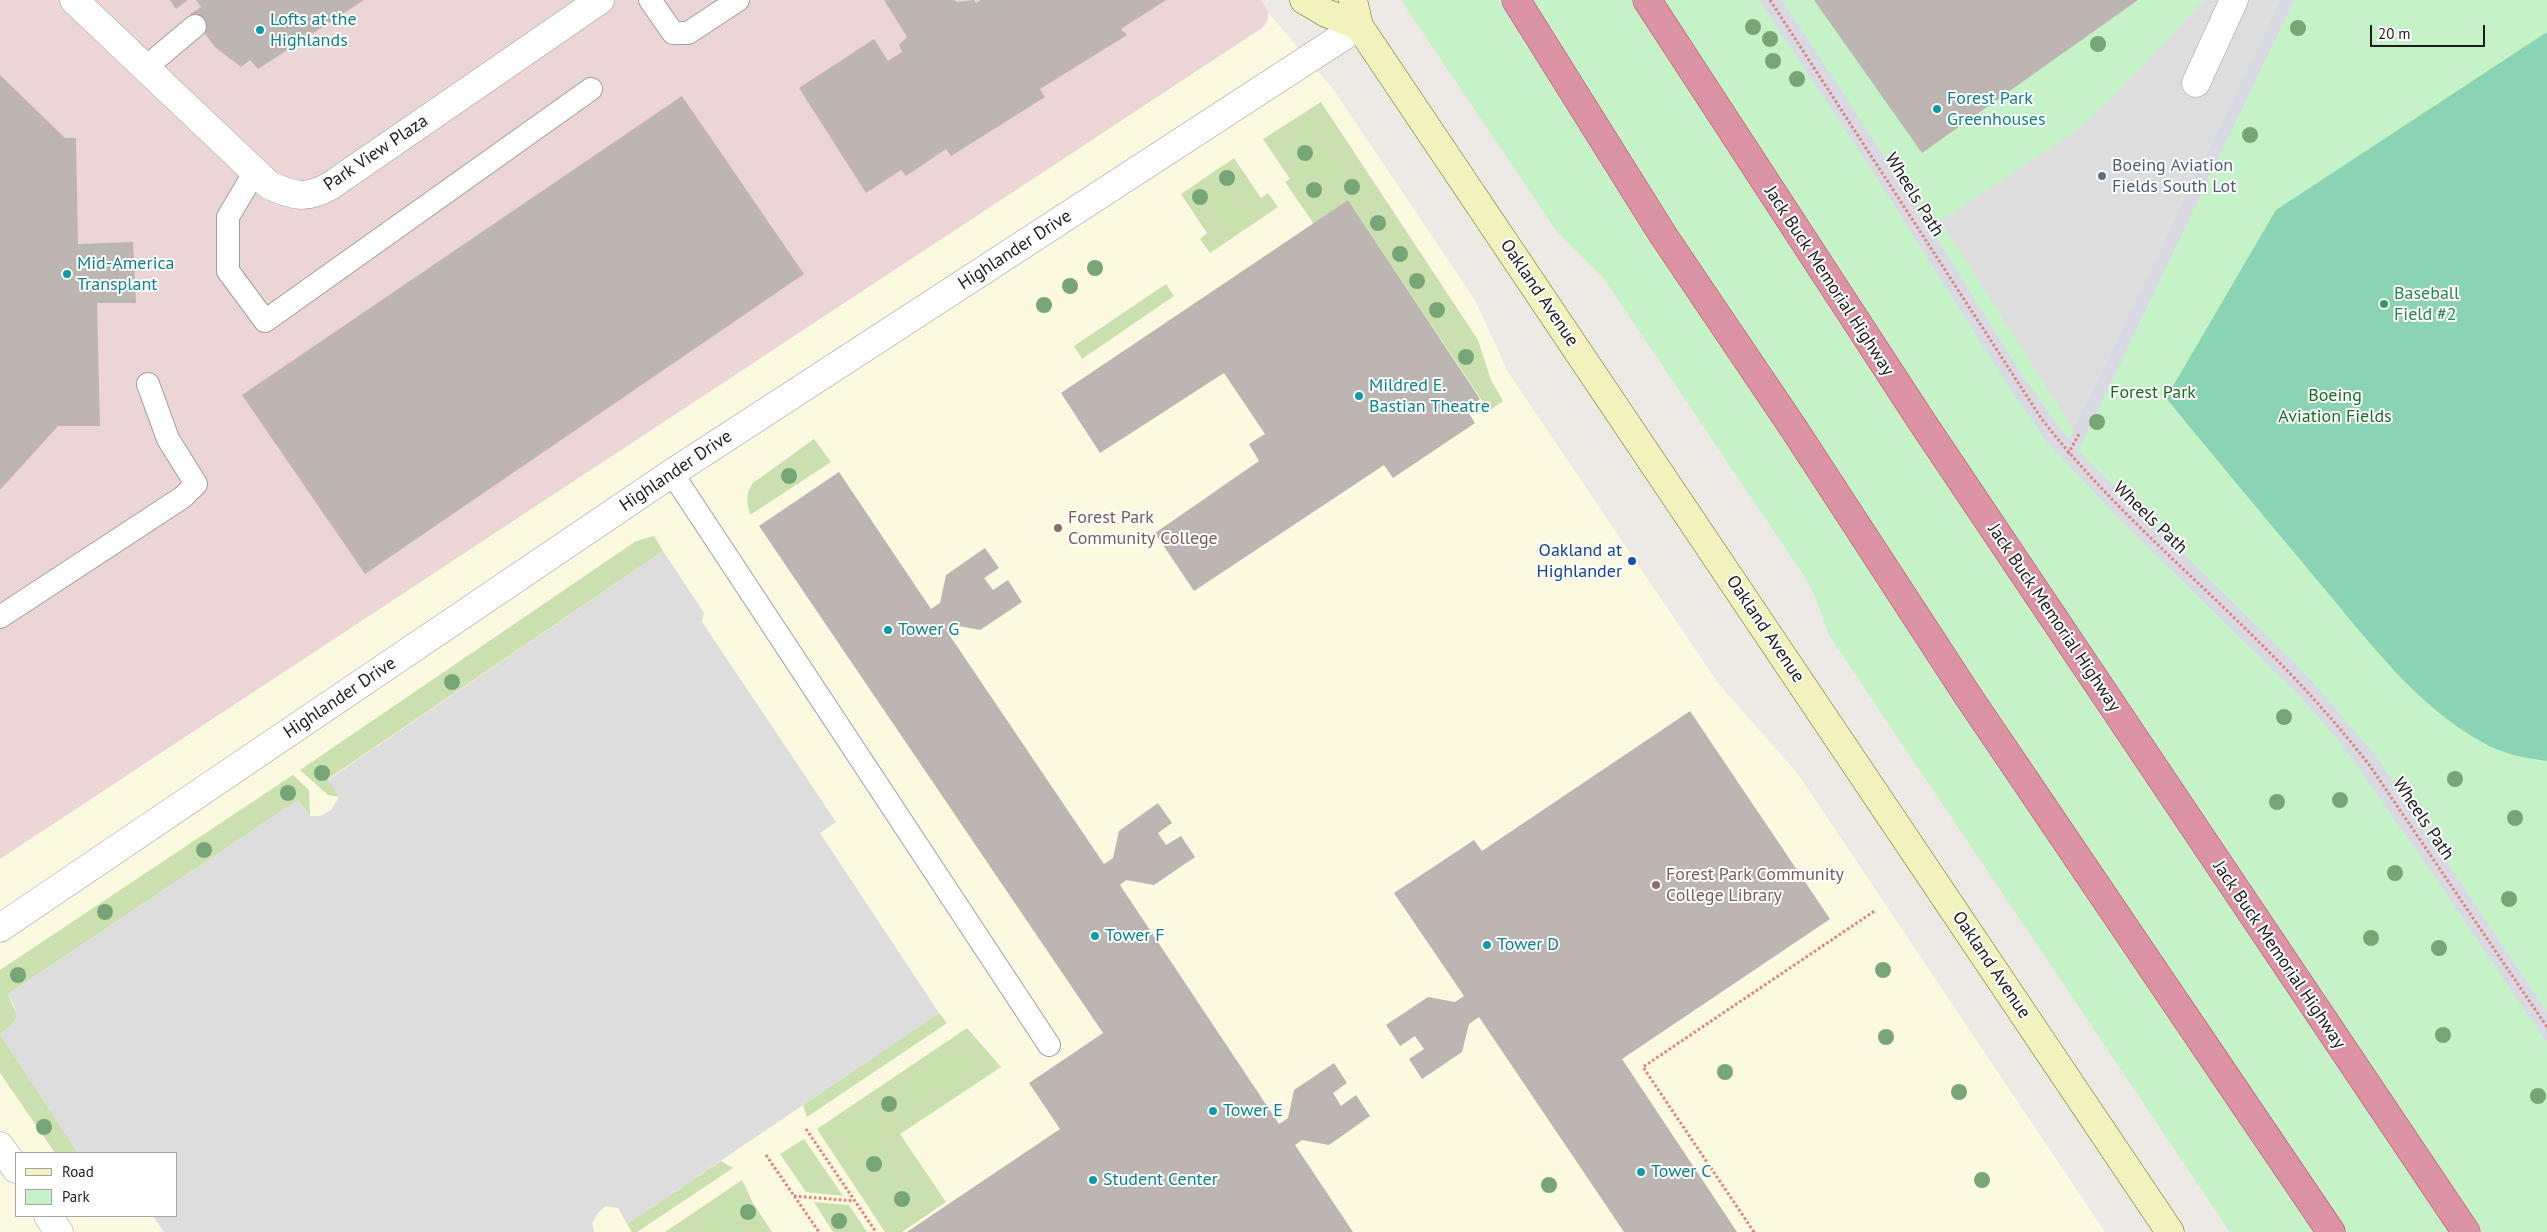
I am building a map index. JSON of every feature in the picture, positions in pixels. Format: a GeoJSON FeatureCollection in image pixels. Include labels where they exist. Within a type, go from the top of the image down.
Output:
{"type":"FeatureCollection","features":[{"type":"Feature","properties":{"kind":"highway"},"geometry":{"type":"LineString","coordinates":[[1516,0],[1663,235],[1794,429],[1968,696],[2331,1232]]}},
{"type":"Feature","properties":{"kind":"highway","name":"Jack Buck Memorial Highway"},"geometry":{"type":"LineString","coordinates":[[1647,0],[1922,422],[2466,1232]]}},
{"type":"Feature","properties":{"kind":"street","name":"Park View Plaza"},"geometry":{"type":"LineString","coordinates":[[74,0],[254,173],[269,185],[292,195],[314,195],[330,186],[600,0]]}},
{"type":"Feature","properties":{"kind":"street"},"geometry":{"type":"LineString","coordinates":[[1304,0],[1326,14],[1359,26]]}},
{"type":"Feature","properties":{"kind":"street","name":"Oakland Avenue"},"geometry":{"type":"LineString","coordinates":[[1353,0],[1359,26],[2170,1232]]}},
{"type":"Feature","properties":{"kind":"street"},"geometry":{"type":"LineString","coordinates":[[2196,83],[2234,0]]}},
{"type":"Feature","properties":{"kind":"street","name":"Highlander Drive"},"geometry":{"type":"LineString","coordinates":[[0,928],[672,473],[1359,26]]}},
{"type":"Feature","properties":{"kind":"street"},"geometry":{"type":"LineString","coordinates":[[0,1146],[15,1168]]}},
{"type":"Feature","properties":{"kind":"street"},"geometry":{"type":"LineString","coordinates":[[49,1217],[60,1232]]}},
{"type":"Feature","properties":{"kind":"lane"},"geometry":{"type":"LineString","coordinates":[[650,0],[673,33],[688,33],[738,0]]}},
{"type":"Feature","properties":{"kind":"lane"},"geometry":{"type":"LineString","coordinates":[[145,68],[195,26]]}},
{"type":"Feature","properties":{"kind":"lane"},"geometry":{"type":"LineString","coordinates":[[254,173],[228,218],[228,271],[265,321],[591,89]]}},
{"type":"Feature","properties":{"kind":"lane"},"geometry":{"type":"LineString","coordinates":[[0,617],[183,497],[196,484],[168,439],[148,384]]}},
{"type":"Feature","properties":{"kind":"lane"},"geometry":{"type":"LineString","coordinates":[[672,473],[1049,1046]]}},
{"type":"Feature","properties":{"kind":"path","name":"Wheels Path"},"geometry":{"type":"LineString","coordinates":[[1770,0],[1871,152],[2005,365],[2068,454],[2104,492],[2269,652],[2342,731],[2370,766],[2547,1027]]}},
{"type":"Feature","properties":{"kind":"path"},"geometry":{"type":"LineString","coordinates":[[2068,454],[2079,434]]}},
{"type":"Feature","properties":{"kind":"path"},"geometry":{"type":"LineString","coordinates":[[1754,1232],[1643,1067],[1876,910]]}},
{"type":"Feature","properties":{"kind":"path"},"geometry":{"type":"LineString","coordinates":[[806,1129],[876,1232]]}},
{"type":"Feature","properties":{"kind":"path"},"geometry":{"type":"LineString","coordinates":[[766,1155],[819,1232]]}},
{"type":"Feature","properties":{"kind":"path"},"geometry":{"type":"LineString","coordinates":[[794,1196],[855,1201]]}},
{"type":"Feature","properties":{"kind":"shaded area"},"geometry":{"type":"Polygon","coordinates":[[[0,0],[1261,0],[1268,12],[1268,20],[1263,28],[0,859],[0,0]]]}},
{"type":"Feature","properties":{"kind":"shaded area"},"geometry":{"type":"Polygon","coordinates":[[[1759,0],[1782,0],[1923,216],[2023,377],[2069,440],[2281,0],[2294,0],[2078,451],[2300,668],[2375,755],[2547,1012],[2547,1043],[2431,871],[2340,742],[2300,696],[2123,523],[2048,443],[2016,398],[1877,178],[1759,0]]]}},
{"type":"Feature","properties":{"kind":"shaded area","name":"Boeing Aviation Fields South Lot"},"geometry":{"type":"Polygon","coordinates":[[[2204,0],[2281,0],[2074,430],[1941,221],[2076,131],[2116,94],[2204,0]]]}},
{"type":"Feature","properties":{"kind":"shaded area","name":"Forest Park Community College"},"geometry":{"type":"Polygon","coordinates":[[[1268,12],[1333,89],[1475,300],[1508,372],[1718,683],[1798,774],[2105,1232],[0,1232],[0,859],[1262,28],[1268,20],[1268,12]]]}},
{"type":"Feature","properties":{"kind":"shaded area"},"geometry":{"type":"Polygon","coordinates":[[[663,551],[704,613],[702,622],[836,822],[820,833],[939,1013],[627,1224],[618,1208],[606,1206],[598,1213],[592,1223],[594,1232],[164,1232],[154,1217],[178,1217],[178,1152],[77,1152],[0,1034],[13,1024],[17,1015],[8,994],[298,800],[310,816],[320,816],[331,810],[339,797],[328,780],[663,551]]]}},
{"type":"Feature","properties":{"kind":"green space","name":"Forest Park"},"geometry":{"type":"Polygon","coordinates":[[[1401,0],[2547,0],[2547,1232],[2230,1232],[1829,635],[1807,580],[1604,279],[1557,232],[1401,0]]]}},
{"type":"Feature","properties":{"kind":"green space","name":"Baseball Field #2"},"geometry":{"type":"Polygon","coordinates":[[[2547,32],[2547,761],[2514,755],[2497,750],[2482,742],[2458,727],[2414,690],[2374,648],[2166,398],[2276,210],[2547,32]]]}},
{"type":"Feature","properties":{"kind":"green space"},"geometry":{"type":"Polygon","coordinates":[[[1321,102],[1478,340],[1491,380],[1503,401],[1489,411],[1348,200],[1314,224],[1285,182],[1290,179],[1263,139],[1321,102]]]}},
{"type":"Feature","properties":{"kind":"green space"},"geometry":{"type":"Polygon","coordinates":[[[1234,158],[1261,198],[1268,193],[1278,207],[1210,253],[1200,239],[1207,233],[1181,194],[1234,158]]]}},
{"type":"Feature","properties":{"kind":"green space"},"geometry":{"type":"Polygon","coordinates":[[[1166,284],[1174,296],[1082,359],[1074,346],[1166,284]]]}},
{"type":"Feature","properties":{"kind":"green space"},"geometry":{"type":"Polygon","coordinates":[[[814,439],[831,462],[750,515],[747,498],[753,483],[814,439]]]}},
{"type":"Feature","properties":{"kind":"green space"},"geometry":{"type":"Polygon","coordinates":[[[654,536],[663,551],[328,779],[339,797],[328,795],[300,770],[636,541],[654,536]]]}},
{"type":"Feature","properties":{"kind":"green space"},"geometry":{"type":"Polygon","coordinates":[[[293,775],[309,790],[310,816],[298,800],[8,994],[17,1015],[13,1024],[0,1034],[0,970],[293,775]]]}},
{"type":"Feature","properties":{"kind":"green space"},"geometry":{"type":"Polygon","coordinates":[[[939,1013],[947,1023],[807,1117],[803,1105],[939,1013]]]}},
{"type":"Feature","properties":{"kind":"green space"},"geometry":{"type":"Polygon","coordinates":[[[967,1028],[1001,1067],[900,1134],[946,1202],[902,1232],[885,1232],[817,1129],[967,1028]]]}},
{"type":"Feature","properties":{"kind":"green space"},"geometry":{"type":"Polygon","coordinates":[[[0,1034],[77,1152],[54,1152],[0,1073],[0,1034]]]}},
{"type":"Feature","properties":{"kind":"green space"},"geometry":{"type":"Polygon","coordinates":[[[804,1139],[843,1196],[806,1192],[780,1154],[804,1139]]]}},
{"type":"Feature","properties":{"kind":"green space"},"geometry":{"type":"Polygon","coordinates":[[[721,1161],[733,1168],[637,1232],[632,1232],[627,1224],[721,1161]]]}},
{"type":"Feature","properties":{"kind":"green space"},"geometry":{"type":"Polygon","coordinates":[[[742,1180],[753,1203],[772,1232],[665,1232],[742,1180]]]}},
{"type":"Feature","properties":{"kind":"green space"},"geometry":{"type":"Polygon","coordinates":[[[814,1202],[849,1205],[867,1232],[833,1232],[814,1202]]]}},
{"type":"Feature","properties":{"kind":"building"},"geometry":{"type":"Polygon","coordinates":[[[170,0],[188,0],[176,9],[170,0]]]}},
{"type":"Feature","properties":{"kind":"building","name":"Lofts at the Highlands"},"geometry":{"type":"Polygon","coordinates":[[[196,0],[364,0],[258,69],[250,60],[241,67],[215,47],[190,14],[201,7],[196,0]]]}},
{"type":"Feature","properties":{"kind":"building"},"geometry":{"type":"Polygon","coordinates":[[[884,0],[954,0],[957,2],[974,0],[976,3],[981,0],[1166,0],[1121,29],[1127,35],[1040,89],[1045,97],[951,156],[946,149],[906,176],[901,170],[866,193],[799,88],[874,39],[888,61],[902,52],[899,45],[907,37],[884,0]]]}},
{"type":"Feature","properties":{"kind":"building","name":"Forest Park Greenhouses"},"geometry":{"type":"Polygon","coordinates":[[[1814,0],[2138,0],[1922,153],[1814,0]]]}},
{"type":"Feature","properties":{"kind":"building","name":"Mid-America Transplant"},"geometry":{"type":"Polygon","coordinates":[[[0,75],[65,138],[76,138],[78,244],[133,242],[136,303],[97,303],[100,426],[58,426],[0,490],[0,75]]]}},
{"type":"Feature","properties":{"kind":"building"},"geometry":{"type":"Polygon","coordinates":[[[682,96],[804,274],[365,574],[242,395],[682,96]]]}},
{"type":"Feature","properties":{"kind":"building","name":"Mildred E. Bastian Theatre"},"geometry":{"type":"Polygon","coordinates":[[[1348,200],[1480,399],[1466,409],[1475,423],[1393,478],[1384,465],[1194,591],[1155,533],[1259,461],[1249,444],[1265,434],[1224,373],[1100,453],[1061,393],[1348,200]]]}},
{"type":"Feature","properties":{"kind":"building"},"geometry":{"type":"Polygon","coordinates":[[[839,472],[931,609],[940,603],[946,575],[985,548],[999,568],[984,578],[993,590],[1008,580],[1022,602],[980,630],[953,625],[946,630],[1104,864],[1113,858],[1119,831],[1158,803],[1172,823],[1158,833],[1166,845],[1181,836],[1195,857],[1154,885],[1126,880],[1120,885],[1279,1124],[1288,1118],[1294,1090],[1334,1063],[1347,1083],[1333,1093],[1341,1106],[1356,1095],[1370,1116],[1329,1145],[1302,1140],[1295,1145],[1353,1232],[907,1232],[1060,1129],[1029,1083],[1103,1033],[759,526],[839,472]]]}},
{"type":"Feature","properties":{"kind":"building"},"geometry":{"type":"Polygon","coordinates":[[[1690,711],[1830,919],[1622,1059],[1737,1232],[1624,1232],[1479,1017],[1469,1024],[1462,1052],[1422,1079],[1409,1059],[1424,1049],[1415,1036],[1400,1046],[1386,1025],[1428,997],[1455,1002],[1464,996],[1394,893],[1474,840],[1482,851],[1690,711]]]}},
{"type":"Feature","properties":{"kind":"place","name":"Lofts at the Highlands"},"geometry":{"type":"Point","coordinates":[260,30]}},
{"type":"Feature","properties":{"kind":"place","name":"Forest Park Greenhouses"},"geometry":{"type":"Point","coordinates":[1937,109]}},
{"type":"Feature","properties":{"kind":"place","name":"Boeing Aviation Fields South Lot"},"geometry":{"type":"Point","coordinates":[2102,176]}},
{"type":"Feature","properties":{"kind":"place","name":"Mid-America Transplant"},"geometry":{"type":"Point","coordinates":[67,274]}},
{"type":"Feature","properties":{"kind":"place","name":"Baseball Field #2"},"geometry":{"type":"Point","coordinates":[2384,304]}},
{"type":"Feature","properties":{"kind":"place","name":"Mildred E. Bastian Theatre"},"geometry":{"type":"Point","coordinates":[1359,396]}},
{"type":"Feature","properties":{"kind":"place","name":"Forest Park Community College"},"geometry":{"type":"Point","coordinates":[1058,528]}},
{"type":"Feature","properties":{"kind":"place","name":"Oakland at Highlander"},"geometry":{"type":"Point","coordinates":[1632,561]}},
{"type":"Feature","properties":{"kind":"place","name":"Tower G"},"geometry":{"type":"Point","coordinates":[888,630]}},
{"type":"Feature","properties":{"kind":"place","name":"Forest Park Community College Library"},"geometry":{"type":"Point","coordinates":[1656,885]}},
{"type":"Feature","properties":{"kind":"place","name":"Tower F"},"geometry":{"type":"Point","coordinates":[1095,936]}},
{"type":"Feature","properties":{"kind":"place","name":"Tower D"},"geometry":{"type":"Point","coordinates":[1487,945]}},
{"type":"Feature","properties":{"kind":"place","name":"Tower E"},"geometry":{"type":"Point","coordinates":[1213,1111]}},
{"type":"Feature","properties":{"kind":"place","name":"Tower C"},"geometry":{"type":"Point","coordinates":[1641,1172]}},
{"type":"Feature","properties":{"kind":"place","name":"Student Center"},"geometry":{"type":"Point","coordinates":[1093,1180]}},
{"type":"Feature","properties":{"kind":"park label","name":"Boeing Aviation Fields"},"geometry":{"type":"Point","coordinates":[2335,406]}}]}
